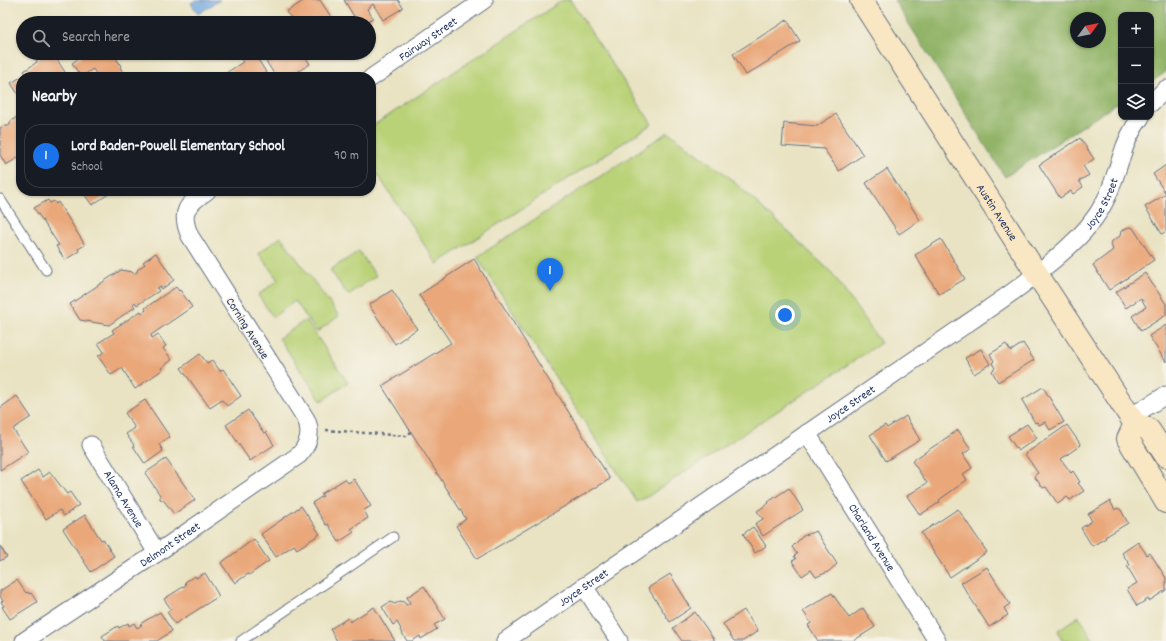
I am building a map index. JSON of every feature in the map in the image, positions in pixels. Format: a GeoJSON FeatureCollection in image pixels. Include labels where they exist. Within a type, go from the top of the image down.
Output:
{"type":"FeatureCollection","features":[{"type":"Feature","properties":{"kind":"main road","name":"Austin Avenue"},"geometry":{"type":"LineString","coordinates":[[862,0],[1132,420],[1149,430],[1166,456]]}},
{"type":"Feature","properties":{"kind":"main road"},"geometry":{"type":"LineString","coordinates":[[1132,420],[1128,439],[1166,502]]}},
{"type":"Feature","properties":{"kind":"street","name":"Fairway Street"},"geometry":{"type":"LineString","coordinates":[[376,75],[484,0]]}},
{"type":"Feature","properties":{"kind":"street"},"geometry":{"type":"LineString","coordinates":[[1154,100],[1166,89]]}},
{"type":"Feature","properties":{"kind":"street","name":"Joyce Street"},"geometry":{"type":"LineString","coordinates":[[505,641],[1037,274],[1080,237],[1098,213],[1111,188],[1128,139],[1139,120]]}},
{"type":"Feature","properties":{"kind":"street","name":"Corning Avenue"},"geometry":{"type":"LineString","coordinates":[[200,196],[187,207],[185,216],[186,226],[190,236],[306,419],[309,427],[308,440]]}},
{"type":"Feature","properties":{"kind":"street"},"geometry":{"type":"LineString","coordinates":[[1132,420],[1166,395]]}},
{"type":"Feature","properties":{"kind":"street","name":"Charland Avenue"},"geometry":{"type":"LineString","coordinates":[[807,433],[937,641]]}},
{"type":"Feature","properties":{"kind":"street","name":"Delmont Street"},"geometry":{"type":"LineString","coordinates":[[24,641],[157,553],[299,455],[305,449],[308,440]]}},
{"type":"Feature","properties":{"kind":"street","name":"Alama Avenue"},"geometry":{"type":"LineString","coordinates":[[91,445],[157,553]]}},
{"type":"Feature","properties":{"kind":"street"},"geometry":{"type":"LineString","coordinates":[[584,586],[619,641]]}},
{"type":"Feature","properties":{"kind":"lane"},"geometry":{"type":"LineString","coordinates":[[0,199],[46,270]]}},
{"type":"Feature","properties":{"kind":"lane"},"geometry":{"type":"LineString","coordinates":[[241,641],[393,537]]}},
{"type":"Feature","properties":{"kind":"path"},"geometry":{"type":"LineString","coordinates":[[323,429],[406,436],[411,432]]}},
{"type":"Feature","properties":{"kind":"green space"},"geometry":{"type":"Polygon","coordinates":[[[563,0],[570,0],[652,124],[437,264],[376,172],[376,124],[563,0]]]}},
{"type":"Feature","properties":{"kind":"green space"},"geometry":{"type":"Polygon","coordinates":[[[894,0],[1166,0],[1166,72],[1154,80],[1154,12],[1118,12],[1118,103],[1005,177],[894,0]]]}},
{"type":"Feature","properties":{"kind":"green space"},"geometry":{"type":"Polygon","coordinates":[[[668,132],[723,172],[832,273],[881,343],[647,497],[637,502],[477,257],[668,132]]]}},
{"type":"Feature","properties":{"kind":"green space"},"geometry":{"type":"Polygon","coordinates":[[[281,237],[339,316],[317,332],[295,301],[273,317],[258,295],[278,280],[258,253],[281,237]]]}},
{"type":"Feature","properties":{"kind":"green space"},"geometry":{"type":"Polygon","coordinates":[[[359,251],[376,276],[348,295],[330,270],[359,251]]]}},
{"type":"Feature","properties":{"kind":"green space"},"geometry":{"type":"Polygon","coordinates":[[[306,320],[348,383],[321,401],[279,338],[306,320]]]}},
{"type":"Feature","properties":{"kind":"green space"},"geometry":{"type":"Polygon","coordinates":[[[1079,616],[1094,641],[1062,641],[1058,630],[1079,616]]]}},
{"type":"Feature","properties":{"kind":"water"},"geometry":{"type":"Polygon","coordinates":[[[196,0],[220,0],[198,14],[191,3],[196,0]]]}},
{"type":"Feature","properties":{"kind":"building"},"geometry":{"type":"Polygon","coordinates":[[[305,0],[320,0],[330,16],[289,16],[286,12],[305,0]]]}},
{"type":"Feature","properties":{"kind":"building"},"geometry":{"type":"Polygon","coordinates":[[[344,0],[398,0],[403,8],[383,20],[373,4],[367,9],[372,16],[354,16],[344,0]]]}},
{"type":"Feature","properties":{"kind":"building"},"geometry":{"type":"Polygon","coordinates":[[[787,20],[800,41],[746,75],[733,54],[787,20]]]}},
{"type":"Feature","properties":{"kind":"building"},"geometry":{"type":"Polygon","coordinates":[[[36,60],[57,60],[65,72],[24,71],[37,62],[36,60]]]}},
{"type":"Feature","properties":{"kind":"building"},"geometry":{"type":"Polygon","coordinates":[[[76,60],[117,60],[122,72],[95,72],[93,69],[88,72],[78,72],[72,63],[76,60]]]}},
{"type":"Feature","properties":{"kind":"building"},"geometry":{"type":"Polygon","coordinates":[[[242,60],[258,60],[266,72],[228,72],[243,62],[242,60]]]}},
{"type":"Feature","properties":{"kind":"building"},"geometry":{"type":"Polygon","coordinates":[[[265,60],[307,60],[310,64],[297,72],[273,72],[265,60]]]}},
{"type":"Feature","properties":{"kind":"building"},"geometry":{"type":"Polygon","coordinates":[[[16,80],[16,91],[11,83],[16,80]]]}},
{"type":"Feature","properties":{"kind":"building"},"geometry":{"type":"Polygon","coordinates":[[[836,114],[863,155],[839,171],[824,149],[782,146],[784,123],[817,126],[836,114]]]}},
{"type":"Feature","properties":{"kind":"building"},"geometry":{"type":"Polygon","coordinates":[[[16,118],[16,159],[6,165],[0,155],[0,128],[5,125],[6,127],[10,125],[10,122],[16,118]]]}},
{"type":"Feature","properties":{"kind":"building"},"geometry":{"type":"Polygon","coordinates":[[[1080,138],[1094,159],[1083,166],[1089,175],[1079,181],[1083,187],[1073,194],[1071,191],[1060,198],[1039,165],[1080,138]]]}},
{"type":"Feature","properties":{"kind":"building"},"geometry":{"type":"Polygon","coordinates":[[[1166,165],[1166,194],[1153,174],[1166,165]]]}},
{"type":"Feature","properties":{"kind":"building"},"geometry":{"type":"Polygon","coordinates":[[[887,169],[920,220],[899,234],[866,183],[887,169]]]}},
{"type":"Feature","properties":{"kind":"building"},"geometry":{"type":"Polygon","coordinates":[[[1166,194],[1166,231],[1162,234],[1145,207],[1166,194]]]}},
{"type":"Feature","properties":{"kind":"building"},"geometry":{"type":"Polygon","coordinates":[[[86,196],[106,196],[92,205],[86,196]]]}},
{"type":"Feature","properties":{"kind":"building"},"geometry":{"type":"Polygon","coordinates":[[[48,200],[50,203],[54,201],[56,204],[58,202],[85,245],[65,260],[56,246],[59,245],[34,208],[48,200]]]}},
{"type":"Feature","properties":{"kind":"building"},"geometry":{"type":"Polygon","coordinates":[[[1129,227],[1133,228],[1154,260],[1109,290],[1093,265],[1113,250],[1111,245],[1112,241],[1120,236],[1121,231],[1129,227]]]}},
{"type":"Feature","properties":{"kind":"building"},"geometry":{"type":"Polygon","coordinates":[[[941,239],[965,279],[939,294],[915,255],[941,239]]]}},
{"type":"Feature","properties":{"kind":"building"},"geometry":{"type":"Polygon","coordinates":[[[156,253],[174,280],[162,289],[160,286],[157,288],[159,291],[137,305],[135,302],[133,304],[135,307],[109,325],[80,320],[70,304],[121,270],[132,272],[134,274],[145,264],[143,262],[156,253]]]}},
{"type":"Feature","properties":{"kind":"building"},"geometry":{"type":"Polygon","coordinates":[[[474,259],[610,479],[477,559],[456,526],[466,519],[382,386],[451,343],[419,295],[474,259]]]}},
{"type":"Feature","properties":{"kind":"building"},"geometry":{"type":"Polygon","coordinates":[[[1145,273],[1166,304],[1166,315],[1141,331],[1132,316],[1146,307],[1141,298],[1126,308],[1116,292],[1145,273]]]}},
{"type":"Feature","properties":{"kind":"building"},"geometry":{"type":"Polygon","coordinates":[[[176,287],[179,291],[180,290],[192,307],[151,335],[152,338],[158,334],[166,346],[163,348],[172,360],[161,368],[162,370],[135,389],[122,368],[111,375],[98,356],[104,352],[98,343],[114,333],[112,330],[141,311],[142,313],[146,310],[145,308],[176,287]]]}},
{"type":"Feature","properties":{"kind":"building"},"geometry":{"type":"Polygon","coordinates":[[[392,290],[417,329],[395,344],[369,305],[392,290]]]}},
{"type":"Feature","properties":{"kind":"building"},"geometry":{"type":"Polygon","coordinates":[[[1166,325],[1166,362],[1149,336],[1166,325]]]}},
{"type":"Feature","properties":{"kind":"building"},"geometry":{"type":"Polygon","coordinates":[[[1023,343],[1034,360],[998,382],[992,371],[995,368],[992,363],[994,361],[990,354],[1006,344],[1011,351],[1023,343]]]}},
{"type":"Feature","properties":{"kind":"building"},"geometry":{"type":"Polygon","coordinates":[[[981,349],[990,364],[974,374],[965,358],[981,349]]]}},
{"type":"Feature","properties":{"kind":"building"},"geometry":{"type":"Polygon","coordinates":[[[200,354],[207,363],[212,360],[220,371],[223,369],[241,396],[227,406],[222,400],[210,408],[181,368],[200,354]]]}},
{"type":"Feature","properties":{"kind":"building"},"geometry":{"type":"Polygon","coordinates":[[[1043,387],[1064,422],[1050,430],[1045,422],[1039,425],[1037,422],[1035,423],[1022,400],[1043,387]]]}},
{"type":"Feature","properties":{"kind":"building"},"geometry":{"type":"Polygon","coordinates":[[[17,396],[31,417],[13,429],[28,452],[0,470],[0,408],[17,396]]]}},
{"type":"Feature","properties":{"kind":"building"},"geometry":{"type":"Polygon","coordinates":[[[145,400],[170,437],[159,444],[163,451],[145,464],[126,434],[135,428],[125,413],[145,400]]]}},
{"type":"Feature","properties":{"kind":"building"},"geometry":{"type":"Polygon","coordinates":[[[248,410],[264,433],[266,432],[274,445],[250,461],[226,425],[248,410]]]}},
{"type":"Feature","properties":{"kind":"building"},"geometry":{"type":"Polygon","coordinates":[[[906,416],[920,440],[886,461],[870,435],[885,425],[887,428],[906,416]]]}},
{"type":"Feature","properties":{"kind":"building"},"geometry":{"type":"Polygon","coordinates":[[[1027,424],[1037,438],[1018,451],[1008,436],[1027,424]]]}},
{"type":"Feature","properties":{"kind":"building"},"geometry":{"type":"Polygon","coordinates":[[[1067,425],[1081,445],[1061,459],[1071,473],[1073,471],[1080,482],[1078,483],[1084,491],[1070,500],[1067,497],[1058,504],[1046,487],[1043,488],[1034,476],[1038,473],[1025,454],[1067,425]]]}},
{"type":"Feature","properties":{"kind":"building"},"geometry":{"type":"Polygon","coordinates":[[[958,430],[971,449],[963,454],[972,468],[963,474],[967,480],[939,500],[940,502],[920,515],[907,496],[927,483],[912,461],[958,430]]]}},
{"type":"Feature","properties":{"kind":"building"},"geometry":{"type":"Polygon","coordinates":[[[166,459],[195,500],[174,514],[164,501],[160,499],[160,495],[145,473],[166,459]]]}},
{"type":"Feature","properties":{"kind":"building"},"geometry":{"type":"Polygon","coordinates":[[[38,470],[43,477],[50,472],[67,494],[70,492],[79,505],[64,516],[60,510],[46,519],[21,481],[38,470]]]}},
{"type":"Feature","properties":{"kind":"building"},"geometry":{"type":"Polygon","coordinates":[[[345,479],[348,483],[354,479],[371,506],[364,510],[368,518],[351,529],[354,532],[339,542],[328,524],[326,525],[312,503],[323,496],[321,494],[345,479]]]}},
{"type":"Feature","properties":{"kind":"building"},"geometry":{"type":"Polygon","coordinates":[[[789,488],[803,510],[763,536],[755,524],[763,519],[757,511],[789,488]]]}},
{"type":"Feature","properties":{"kind":"building"},"geometry":{"type":"Polygon","coordinates":[[[1110,501],[1115,510],[1117,508],[1121,510],[1128,523],[1092,546],[1081,528],[1092,521],[1088,514],[1110,501]]]}},
{"type":"Feature","properties":{"kind":"building"},"geometry":{"type":"Polygon","coordinates":[[[301,506],[320,534],[297,549],[294,545],[276,557],[261,534],[301,506]]]}},
{"type":"Feature","properties":{"kind":"building"},"geometry":{"type":"Polygon","coordinates":[[[958,509],[987,552],[950,577],[921,533],[958,509]]]}},
{"type":"Feature","properties":{"kind":"building"},"geometry":{"type":"Polygon","coordinates":[[[85,515],[101,540],[103,539],[114,556],[91,572],[63,529],[85,515]]]}},
{"type":"Feature","properties":{"kind":"building"},"geometry":{"type":"Polygon","coordinates":[[[753,527],[766,546],[755,553],[743,534],[753,527]]]}},
{"type":"Feature","properties":{"kind":"building"},"geometry":{"type":"Polygon","coordinates":[[[816,531],[837,564],[828,572],[816,577],[811,570],[802,576],[792,561],[796,559],[794,556],[797,554],[792,547],[803,536],[816,531]]]}},
{"type":"Feature","properties":{"kind":"building"},"geometry":{"type":"Polygon","coordinates":[[[254,539],[269,561],[235,583],[221,563],[254,539]]]}},
{"type":"Feature","properties":{"kind":"building"},"geometry":{"type":"Polygon","coordinates":[[[1138,542],[1147,555],[1150,553],[1166,578],[1166,590],[1149,601],[1148,599],[1137,606],[1127,589],[1137,583],[1127,566],[1130,565],[1122,553],[1138,542]]]}},
{"type":"Feature","properties":{"kind":"building"},"geometry":{"type":"Polygon","coordinates":[[[0,546],[7,557],[0,561],[0,546]]]}},
{"type":"Feature","properties":{"kind":"building"},"geometry":{"type":"Polygon","coordinates":[[[987,567],[1010,604],[1004,608],[1008,615],[989,627],[961,583],[987,567]]]}},
{"type":"Feature","properties":{"kind":"building"},"geometry":{"type":"Polygon","coordinates":[[[205,573],[219,596],[175,624],[167,612],[171,609],[164,599],[186,585],[185,582],[195,576],[196,578],[205,573]]]}},
{"type":"Feature","properties":{"kind":"building"},"geometry":{"type":"Polygon","coordinates":[[[670,574],[691,608],[670,622],[648,588],[670,574]]]}},
{"type":"Feature","properties":{"kind":"building"},"geometry":{"type":"Polygon","coordinates":[[[17,580],[26,593],[31,593],[37,602],[10,619],[2,607],[4,606],[1,602],[3,601],[0,596],[0,591],[17,580]]]}},
{"type":"Feature","properties":{"kind":"building"},"geometry":{"type":"Polygon","coordinates":[[[424,586],[445,619],[434,625],[437,629],[421,639],[420,636],[412,641],[407,641],[397,622],[393,625],[382,607],[390,602],[395,604],[400,601],[404,602],[406,605],[410,603],[407,597],[424,586]]]}},
{"type":"Feature","properties":{"kind":"building"},"geometry":{"type":"Polygon","coordinates":[[[832,593],[849,618],[863,608],[875,627],[853,641],[818,641],[808,625],[811,623],[803,611],[832,593]]]}},
{"type":"Feature","properties":{"kind":"building"},"geometry":{"type":"Polygon","coordinates":[[[374,607],[395,641],[337,641],[330,629],[348,618],[350,622],[374,607]]]}},
{"type":"Feature","properties":{"kind":"building"},"geometry":{"type":"Polygon","coordinates":[[[744,610],[758,631],[743,641],[734,641],[723,624],[744,610]]]}},
{"type":"Feature","properties":{"kind":"building"},"geometry":{"type":"Polygon","coordinates":[[[160,612],[172,631],[157,641],[105,641],[102,636],[118,626],[119,628],[128,623],[129,626],[134,623],[137,628],[142,625],[140,624],[160,612]]]}},
{"type":"Feature","properties":{"kind":"building"},"geometry":{"type":"Polygon","coordinates":[[[695,612],[715,641],[682,641],[673,628],[695,612]]]}},
{"type":"Feature","properties":{"kind":"place","name":"Lord Baden-Powell Elementary School"},"geometry":{"type":"Point","coordinates":[550,291]}}]}
